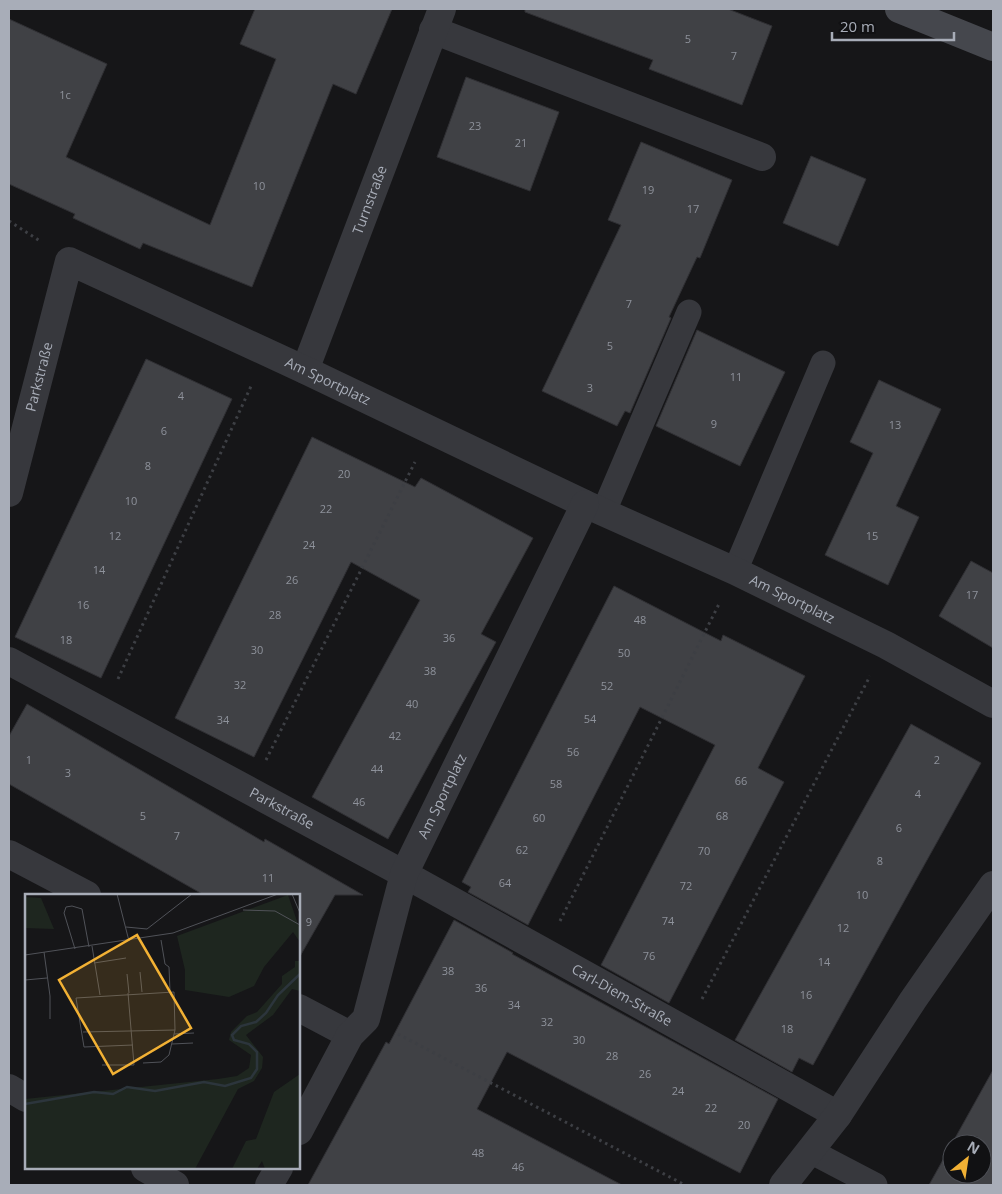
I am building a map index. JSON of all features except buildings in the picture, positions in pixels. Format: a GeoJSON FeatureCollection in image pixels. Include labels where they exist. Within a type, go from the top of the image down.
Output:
{"type":"FeatureCollection","features":[{"type":"Feature","properties":{"kind":"main road"},"geometry":{"type":"LineString","coordinates":[[898,9],[993,47]]}},
{"type":"Feature","properties":{"kind":"street","name":"Turnstraße"},"geometry":{"type":"LineString","coordinates":[[305,370],[438,19],[762,157]]}},
{"type":"Feature","properties":{"kind":"street","name":"Am Sportplatz"},"geometry":{"type":"LineString","coordinates":[[69,261],[267,352],[594,508],[735,571],[886,645],[993,704]]}},
{"type":"Feature","properties":{"kind":"street","name":"Parkstraße"},"geometry":{"type":"LineString","coordinates":[[9,493],[69,261]]}},
{"type":"Feature","properties":{"kind":"street","name":"Am Sportplatz"},"geometry":{"type":"LineString","coordinates":[[404,874],[594,508]]}},
{"type":"Feature","properties":{"kind":"street","name":"Parkstraße"},"geometry":{"type":"LineString","coordinates":[[9,660],[404,874]]}},
{"type":"Feature","properties":{"kind":"street"},"geometry":{"type":"LineString","coordinates":[[9,854],[85,894]]}},
{"type":"Feature","properties":{"kind":"street","name":"Carl-Diem-Straße"},"geometry":{"type":"LineString","coordinates":[[404,874],[838,1115]]}},
{"type":"Feature","properties":{"kind":"street"},"geometry":{"type":"LineString","coordinates":[[300,1129],[358,1027],[404,874]]}},
{"type":"Feature","properties":{"kind":"street"},"geometry":{"type":"LineString","coordinates":[[783,1185],[838,1115],[913,1000],[993,885]]}},
{"type":"Feature","properties":{"kind":"street"},"geometry":{"type":"LineString","coordinates":[[300,1008],[358,1027]]}},
{"type":"Feature","properties":{"kind":"street"},"geometry":{"type":"LineString","coordinates":[[9,1088],[25,1097]]}},
{"type":"Feature","properties":{"kind":"street"},"geometry":{"type":"LineString","coordinates":[[147,1169],[175,1185]]}},
{"type":"Feature","properties":{"kind":"street"},"geometry":{"type":"LineString","coordinates":[[269,1185],[278,1169]]}},
{"type":"Feature","properties":{"kind":"lane"},"geometry":{"type":"LineString","coordinates":[[594,508],[689,312]]}},
{"type":"Feature","properties":{"kind":"lane"},"geometry":{"type":"LineString","coordinates":[[735,571],[823,363]]}},
{"type":"Feature","properties":{"kind":"lane"},"geometry":{"type":"LineString","coordinates":[[810,1150],[876,1185]]}},
{"type":"Feature","properties":{"kind":"path"},"geometry":{"type":"LineString","coordinates":[[103,712],[267,352]]}},
{"type":"Feature","properties":{"kind":"path"},"geometry":{"type":"LineString","coordinates":[[250,791],[431,430]]}},
{"type":"Feature","properties":{"kind":"path"},"geometry":{"type":"LineString","coordinates":[[544,952],[735,571]]}},
{"type":"Feature","properties":{"kind":"path"},"geometry":{"type":"LineString","coordinates":[[685,1030],[886,645]]}},
{"type":"Feature","properties":{"kind":"path"},"geometry":{"type":"LineString","coordinates":[[358,1027],[685,1185]]}}]}
